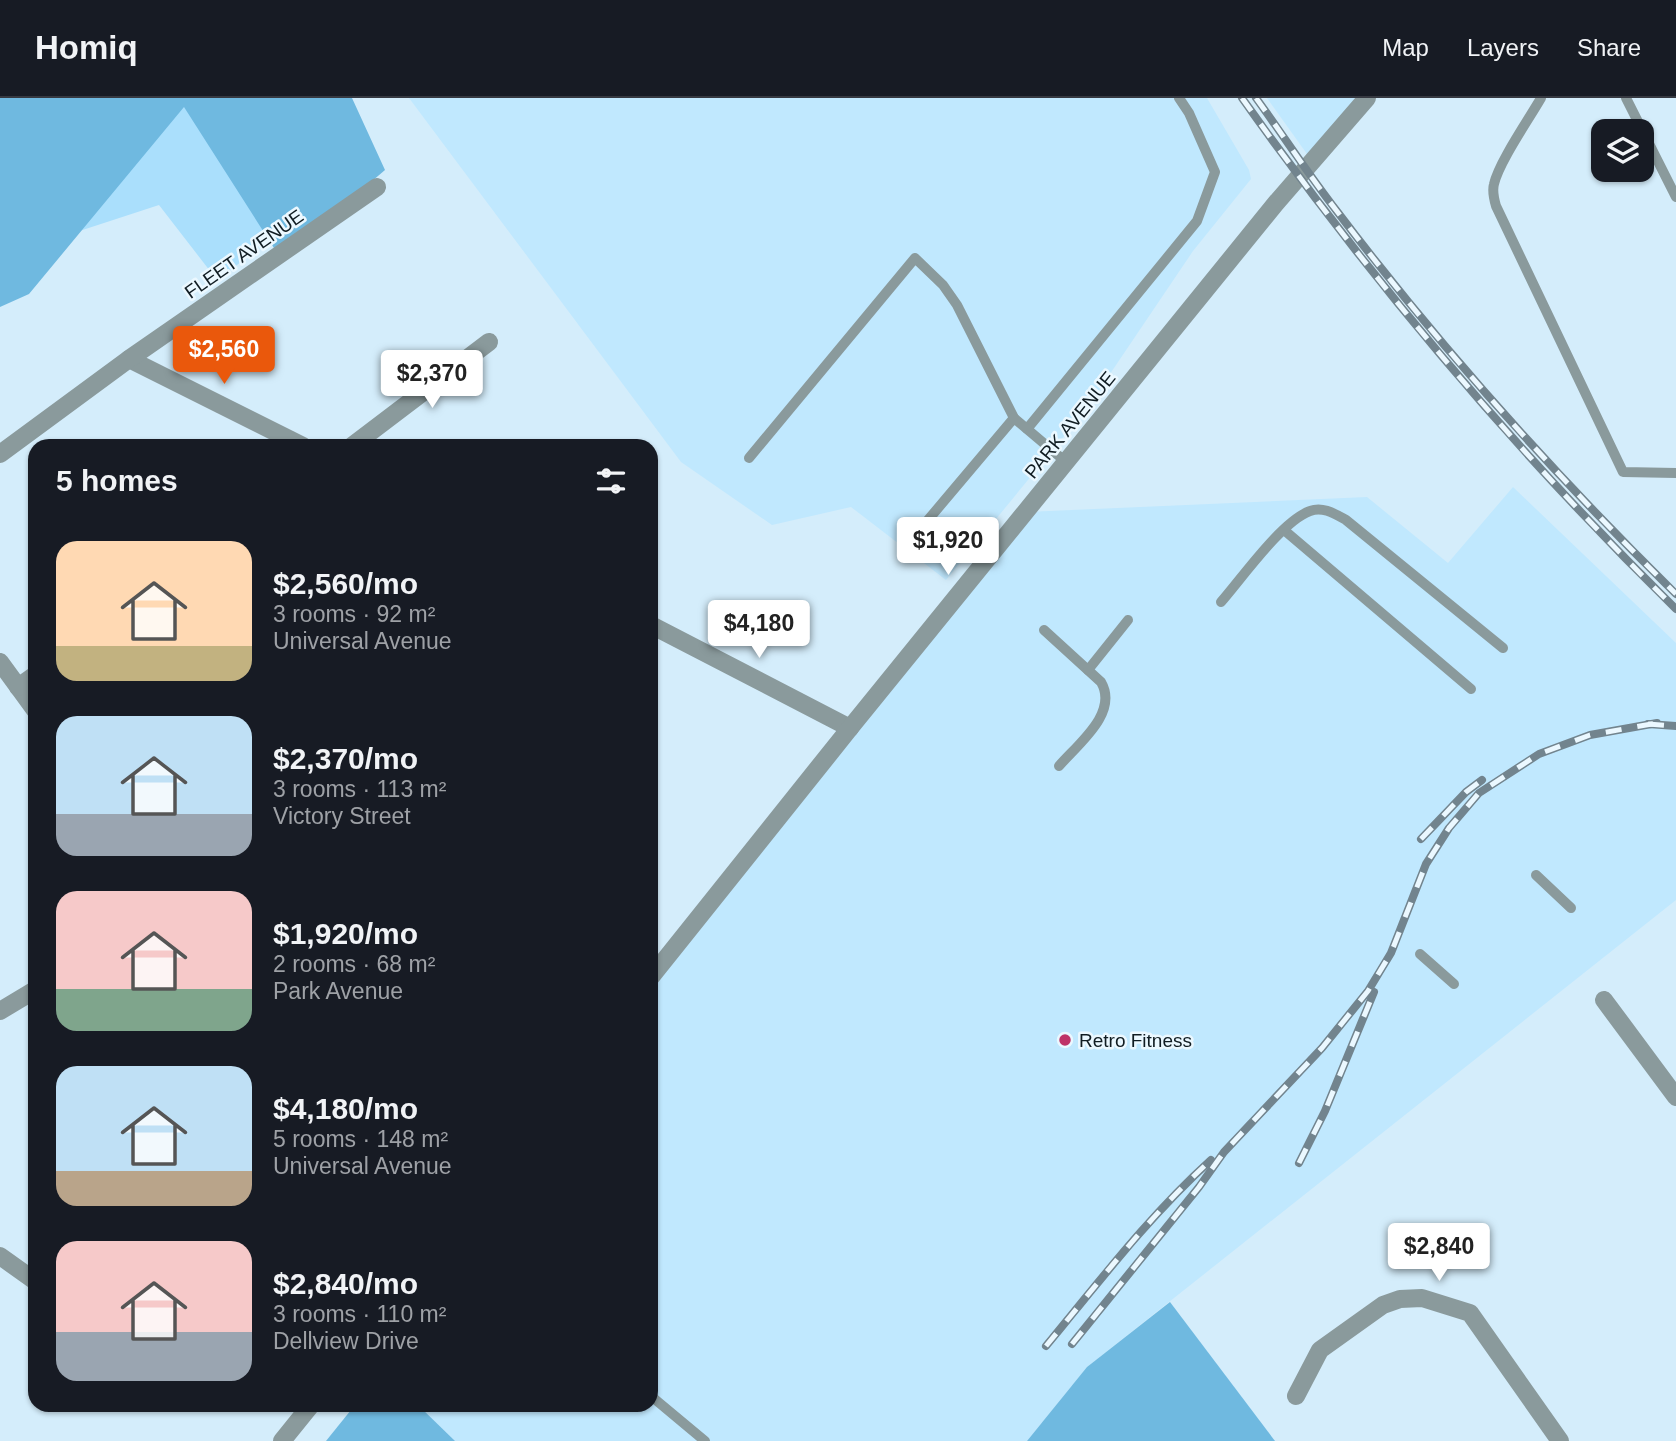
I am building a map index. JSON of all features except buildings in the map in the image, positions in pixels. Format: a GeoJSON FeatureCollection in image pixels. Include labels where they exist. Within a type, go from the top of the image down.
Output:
{"type":"FeatureCollection","features":[{"type":"Feature","properties":{"kind":"street","name":"PARK AVENUE"},"geometry":{"type":"LineString","coordinates":[[658,968],[1276,203],[1367,98]]}},
{"type":"Feature","properties":{"kind":"street","name":"FLEET AVENUE"},"geometry":{"type":"LineString","coordinates":[[0,454],[129,359],[377,187]]}},
{"type":"Feature","properties":{"kind":"street"},"geometry":{"type":"LineString","coordinates":[[361,439],[489,342]]}},
{"type":"Feature","properties":{"kind":"street"},"geometry":{"type":"LineString","coordinates":[[129,359],[289,439]]}},
{"type":"Feature","properties":{"kind":"street"},"geometry":{"type":"LineString","coordinates":[[658,629],[850,728]]}},
{"type":"Feature","properties":{"kind":"street"},"geometry":{"type":"LineString","coordinates":[[0,662],[28,701]]}},
{"type":"Feature","properties":{"kind":"street"},"geometry":{"type":"LineString","coordinates":[[18,687],[28,680]]}},
{"type":"Feature","properties":{"kind":"street"},"geometry":{"type":"LineString","coordinates":[[0,1011],[28,994]]}},
{"type":"Feature","properties":{"kind":"street"},"geometry":{"type":"LineString","coordinates":[[1604,1000],[1676,1097]]}},
{"type":"Feature","properties":{"kind":"street"},"geometry":{"type":"LineString","coordinates":[[0,1256],[28,1276]]}},
{"type":"Feature","properties":{"kind":"street"},"geometry":{"type":"LineString","coordinates":[[1296,1395],[1320,1350],[1383,1305],[1400,1299],[1422,1298],[1470,1314],[1560,1441]]}},
{"type":"Feature","properties":{"kind":"street"},"geometry":{"type":"LineString","coordinates":[[282,1441],[305,1412]]}},
{"type":"Feature","properties":{"kind":"lane"},"geometry":{"type":"LineString","coordinates":[[1027,429],[1198,220],[1215,172],[1189,113],[1179,98]]}},
{"type":"Feature","properties":{"kind":"lane"},"geometry":{"type":"LineString","coordinates":[[1541,98],[1499,171],[1493,195],[1496,206],[1623,472],[1676,473]]}},
{"type":"Feature","properties":{"kind":"lane"},"geometry":{"type":"LineString","coordinates":[[1626,98],[1676,197]]}},
{"type":"Feature","properties":{"kind":"lane"},"geometry":{"type":"LineString","coordinates":[[749,458],[915,258],[943,285],[957,305],[1014,418],[1066,462]]}},
{"type":"Feature","properties":{"kind":"lane"},"geometry":{"type":"LineString","coordinates":[[918,533],[1014,418]]}},
{"type":"Feature","properties":{"kind":"lane"},"geometry":{"type":"LineString","coordinates":[[1221,602],[1292,521],[1312,510],[1330,511],[1346,520],[1503,648]]}},
{"type":"Feature","properties":{"kind":"lane"},"geometry":{"type":"LineString","coordinates":[[1284,530],[1471,689]]}},
{"type":"Feature","properties":{"kind":"lane"},"geometry":{"type":"LineString","coordinates":[[1088,670],[1128,620]]}},
{"type":"Feature","properties":{"kind":"lane"},"geometry":{"type":"LineString","coordinates":[[1044,630],[1101,682],[1106,691],[1106,706],[1101,717],[1059,766]]}},
{"type":"Feature","properties":{"kind":"lane"},"geometry":{"type":"LineString","coordinates":[[1536,875],[1571,908]]}},
{"type":"Feature","properties":{"kind":"lane"},"geometry":{"type":"LineString","coordinates":[[1420,954],[1454,984]]}},
{"type":"Feature","properties":{"kind":"lane"},"geometry":{"type":"LineString","coordinates":[[658,1402],[705,1441]]}},
{"type":"Feature","properties":{"kind":"shaded area"},"geometry":{"type":"Polygon","coordinates":[[[0,98],[247,98],[313,208],[217,280],[159,205],[55,239],[0,98]]]}},
{"type":"Feature","properties":{"kind":"shaded area"},"geometry":{"type":"Polygon","coordinates":[[[0,98],[352,98],[385,170],[281,259],[184,107],[29,294],[0,307],[0,98]]]}},
{"type":"Feature","properties":{"kind":"shaded area"},"geometry":{"type":"Polygon","coordinates":[[[409,98],[1207,98],[1249,170],[1251,179],[1193,251],[1087,408],[946,580],[851,507],[772,525],[681,462],[409,98]]]}},
{"type":"Feature","properties":{"kind":"shaded area"},"geometry":{"type":"Polygon","coordinates":[[[1267,98],[1367,98],[1312,161],[1267,98]]]}},
{"type":"Feature","properties":{"kind":"shaded area"},"geometry":{"type":"Polygon","coordinates":[[[1513,487],[1676,643],[1676,900],[1087,1367],[1027,1441],[455,1441],[425,1412],[658,1412],[658,968],[1026,512],[1367,497],[1448,563],[1513,487]]]}},
{"type":"Feature","properties":{"kind":"shaded area"},"geometry":{"type":"Polygon","coordinates":[[[1170,1302],[1275,1441],[1027,1441],[1087,1367],[1170,1302]]]}},
{"type":"Feature","properties":{"kind":"shaded area"},"geometry":{"type":"Polygon","coordinates":[[[349,1412],[425,1412],[455,1441],[326,1441],[349,1412]]]}},
{"type":"Feature","properties":{"kind":"railway"},"geometry":{"type":"LineString","coordinates":[[1242,98],[1342,233],[1448,363],[1559,489],[1676,609]]}},
{"type":"Feature","properties":{"kind":"railway"},"geometry":{"type":"LineString","coordinates":[[1256,98],[1315,183],[1457,360],[1542,456],[1676,594]]}},
{"type":"Feature","properties":{"kind":"railway"},"geometry":{"type":"LineString","coordinates":[[1072,1344],[1199,1187],[1224,1152],[1322,1048],[1368,991],[1391,953],[1426,864],[1449,828],[1479,793],[1539,754],[1590,735],[1657,723]]}},
{"type":"Feature","properties":{"kind":"railway"},"geometry":{"type":"LineString","coordinates":[[1648,724],[1676,726]]}},
{"type":"Feature","properties":{"kind":"railway"},"geometry":{"type":"LineString","coordinates":[[1421,839],[1466,792],[1482,780]]}},
{"type":"Feature","properties":{"kind":"railway"},"geometry":{"type":"LineString","coordinates":[[1299,1163],[1325,1111],[1374,992]]}},
{"type":"Feature","properties":{"kind":"railway"},"geometry":{"type":"LineString","coordinates":[[1046,1346],[1146,1227],[1211,1160]]}},
{"type":"Feature","properties":{"kind":"place","name":"Retro Fitness"},"geometry":{"type":"Point","coordinates":[1065,1040]}}]}
